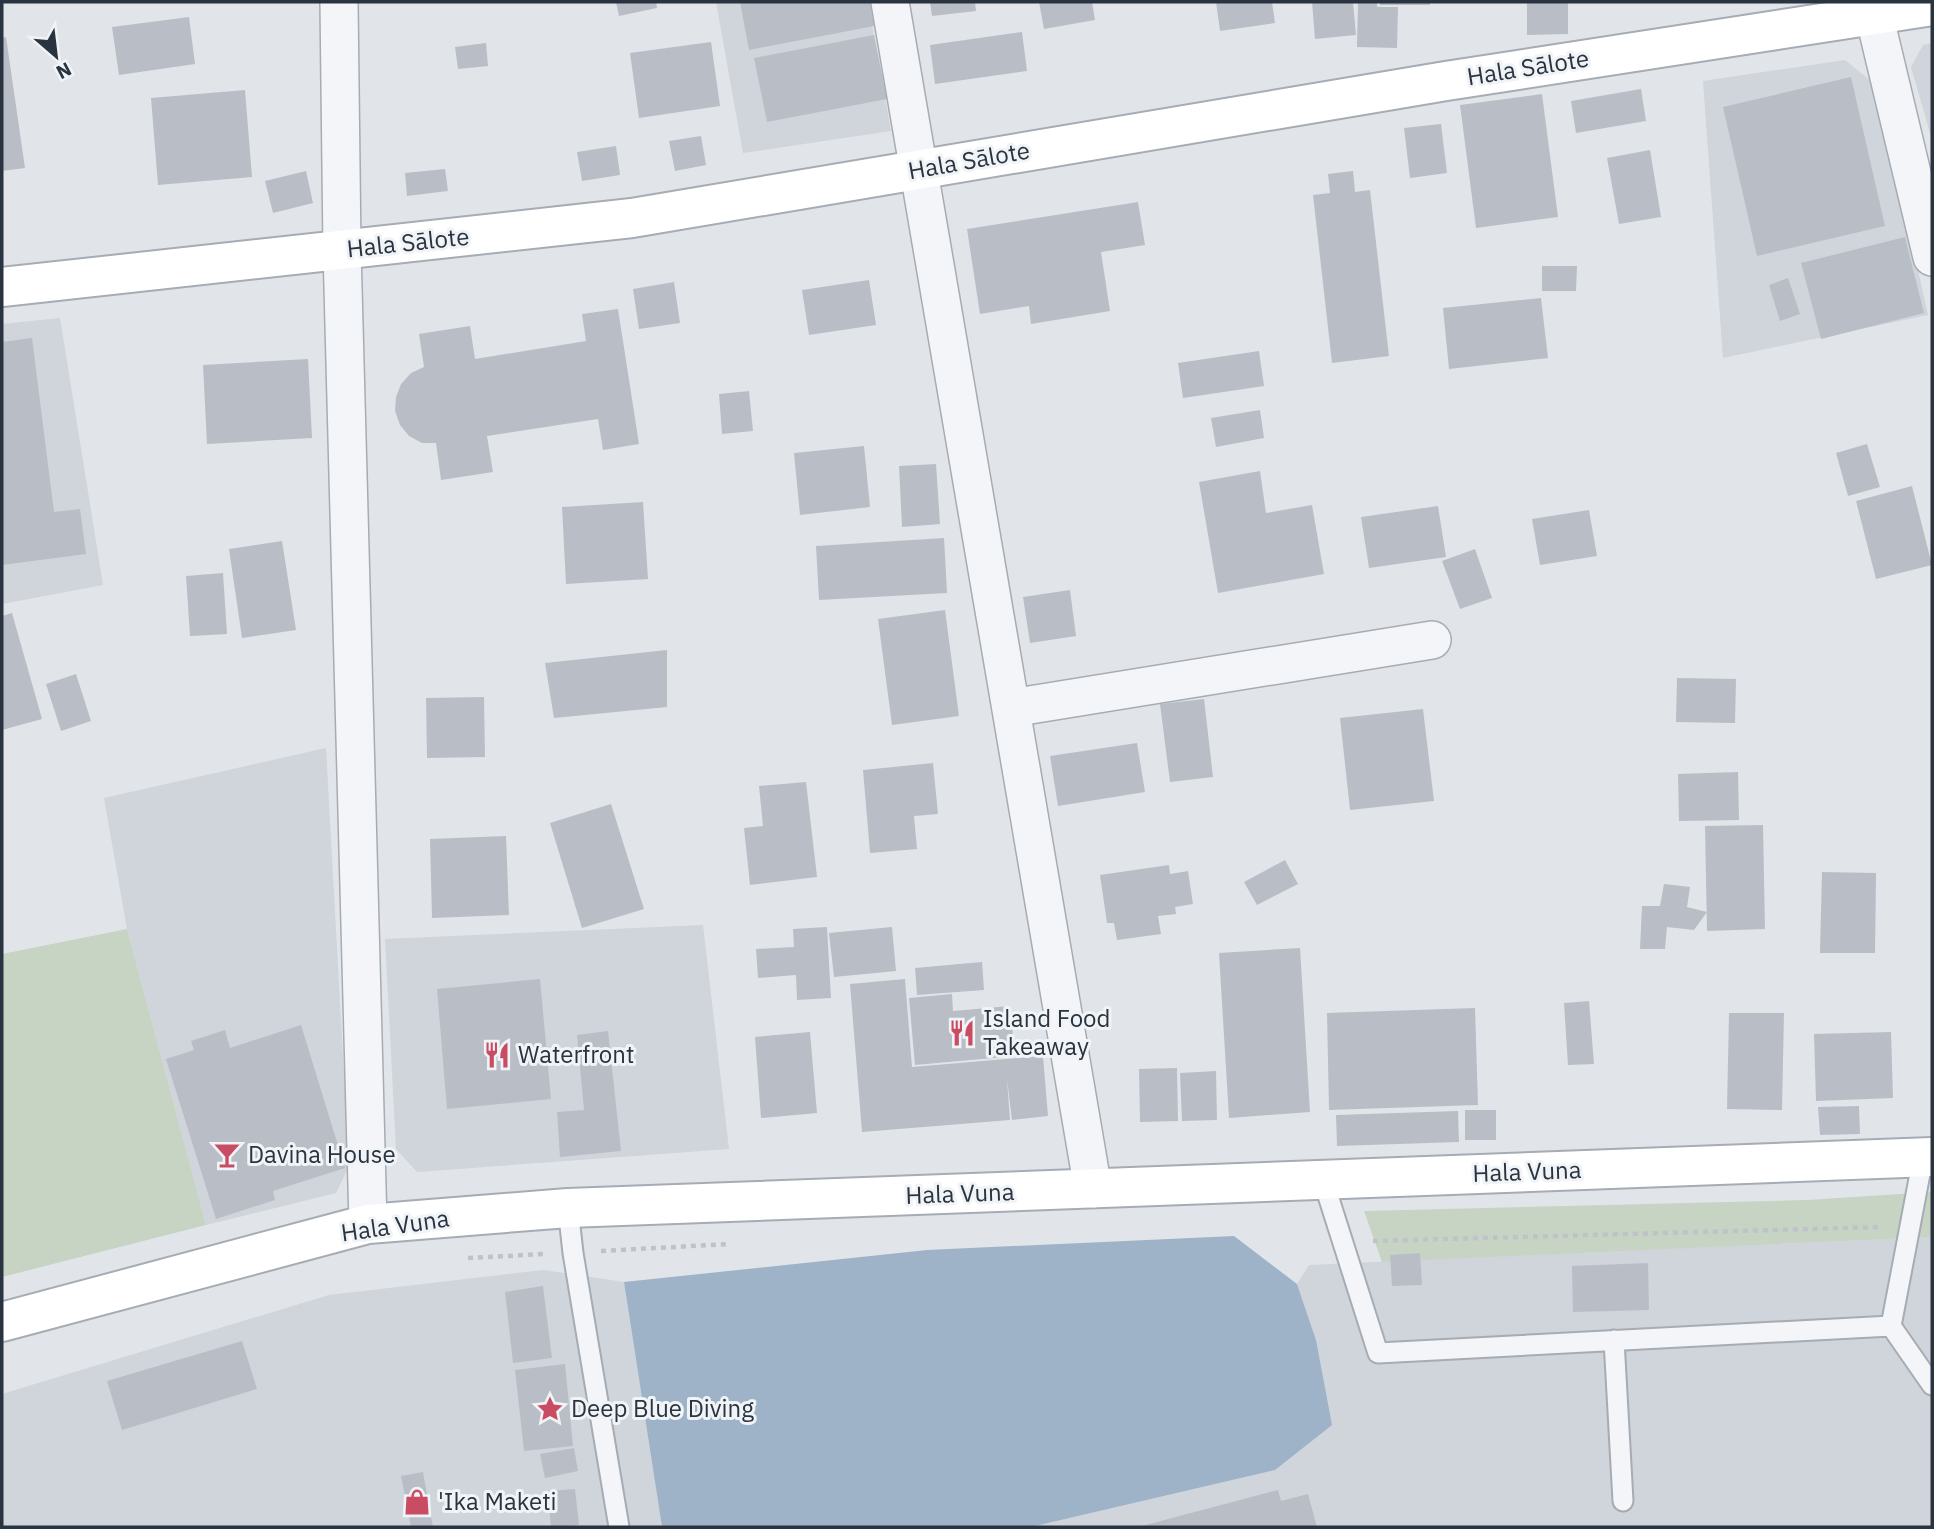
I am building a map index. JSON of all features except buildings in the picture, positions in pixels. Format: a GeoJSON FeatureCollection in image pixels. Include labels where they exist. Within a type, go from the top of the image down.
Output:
{"type":"FeatureCollection","features":[{"type":"Feature","properties":{"kind":"main road","name":"Hala Sālote"},"geometry":{"type":"LineString","coordinates":[[2,287],[632,218],[1872,8],[1932,6]]}},
{"type":"Feature","properties":{"kind":"main road","name":"Hala Vuna"},"geometry":{"type":"LineString","coordinates":[[2,1322],[369,1224],[568,1208],[1927,1157]]}},
{"type":"Feature","properties":{"kind":"street"},"geometry":{"type":"LineString","coordinates":[[339,2],[342,250],[369,1224]]}},
{"type":"Feature","properties":{"kind":"street"},"geometry":{"type":"LineString","coordinates":[[890,2],[1093,1189]]}},
{"type":"Feature","properties":{"kind":"street"},"geometry":{"type":"LineString","coordinates":[[1872,8],[1932,257]]}},
{"type":"Feature","properties":{"kind":"street"},"geometry":{"type":"LineString","coordinates":[[1011,708],[1432,640]]}},
{"type":"Feature","properties":{"kind":"lane"},"geometry":{"type":"LineString","coordinates":[[1927,1157],[1910,1226],[1891,1326],[1932,1385]]}},
{"type":"Feature","properties":{"kind":"lane"},"geometry":{"type":"LineString","coordinates":[[1323,1180],[1378,1353],[1891,1326]]}},
{"type":"Feature","properties":{"kind":"lane"},"geometry":{"type":"LineString","coordinates":[[568,1208],[573,1253],[619,1527]]}},
{"type":"Feature","properties":{"kind":"lane"},"geometry":{"type":"LineString","coordinates":[[1614,1340],[1623,1501]]}},
{"type":"Feature","properties":{"kind":"path"},"geometry":{"type":"LineString","coordinates":[[1340,1239],[1354,1241],[1910,1226]]}},
{"type":"Feature","properties":{"kind":"path"},"geometry":{"type":"LineString","coordinates":[[466,1258],[738,1244]]}},
{"type":"Feature","properties":{"kind":"shaded area"},"geometry":{"type":"Polygon","coordinates":[[[716,2],[868,2],[891,131],[743,153],[716,2]]]}},
{"type":"Feature","properties":{"kind":"shaded area"},"geometry":{"type":"Polygon","coordinates":[[[1932,43],[1932,140],[1911,67],[1923,45],[1932,43]]]}},
{"type":"Feature","properties":{"kind":"shaded area"},"geometry":{"type":"Polygon","coordinates":[[[1845,60],[1877,86],[1928,315],[1723,358],[1703,81],[1845,60]]]}},
{"type":"Feature","properties":{"kind":"shaded area"},"geometry":{"type":"Polygon","coordinates":[[[60,318],[103,585],[2,604],[2,324],[60,318]]]}},
{"type":"Feature","properties":{"kind":"shaded area"},"geometry":{"type":"Polygon","coordinates":[[[326,748],[349,1166],[336,1193],[206,1225],[127,929],[104,798],[326,748]]]}},
{"type":"Feature","properties":{"kind":"shaded area"},"geometry":{"type":"Polygon","coordinates":[[[703,925],[729,1149],[417,1172],[396,1149],[385,939],[703,925]]]}},
{"type":"Feature","properties":{"kind":"shaded area"},"geometry":{"type":"Polygon","coordinates":[[[1932,1237],[1932,1527],[1031,1527],[1275,1470],[1316,1340],[1297,1284],[1309,1265],[1932,1237]]]}},
{"type":"Feature","properties":{"kind":"shaded area"},"geometry":{"type":"Polygon","coordinates":[[[543,1270],[624,1282],[662,1527],[2,1527],[2,1394],[329,1295],[543,1270]]]}},
{"type":"Feature","properties":{"kind":"green space"},"geometry":{"type":"Polygon","coordinates":[[[127,929],[206,1225],[2,1277],[2,954],[127,929]]]}},
{"type":"Feature","properties":{"kind":"green space"},"geometry":{"type":"Polygon","coordinates":[[[1932,1192],[1932,1237],[1382,1262],[1364,1211],[1807,1200],[1932,1192]]]}},
{"type":"Feature","properties":{"kind":"water"},"geometry":{"type":"Polygon","coordinates":[[[1234,1236],[1297,1284],[1316,1340],[1332,1425],[1275,1470],[1031,1527],[662,1527],[624,1282],[927,1250],[1234,1236]]]}},
{"type":"Feature","properties":{"kind":"place","name":"Island Food Takeaway"},"geometry":{"type":"Point","coordinates":[962,1033]}},
{"type":"Feature","properties":{"kind":"place","name":"Waterfront"},"geometry":{"type":"Point","coordinates":[497,1055]}},
{"type":"Feature","properties":{"kind":"place","name":"Davina House"},"geometry":{"type":"Point","coordinates":[227,1155]}},
{"type":"Feature","properties":{"kind":"place","name":"Deep Blue Diving"},"geometry":{"type":"Point","coordinates":[550,1409]}},
{"type":"Feature","properties":{"kind":"place","name":"'Ika Maketi"},"geometry":{"type":"Point","coordinates":[417,1502]}}]}
